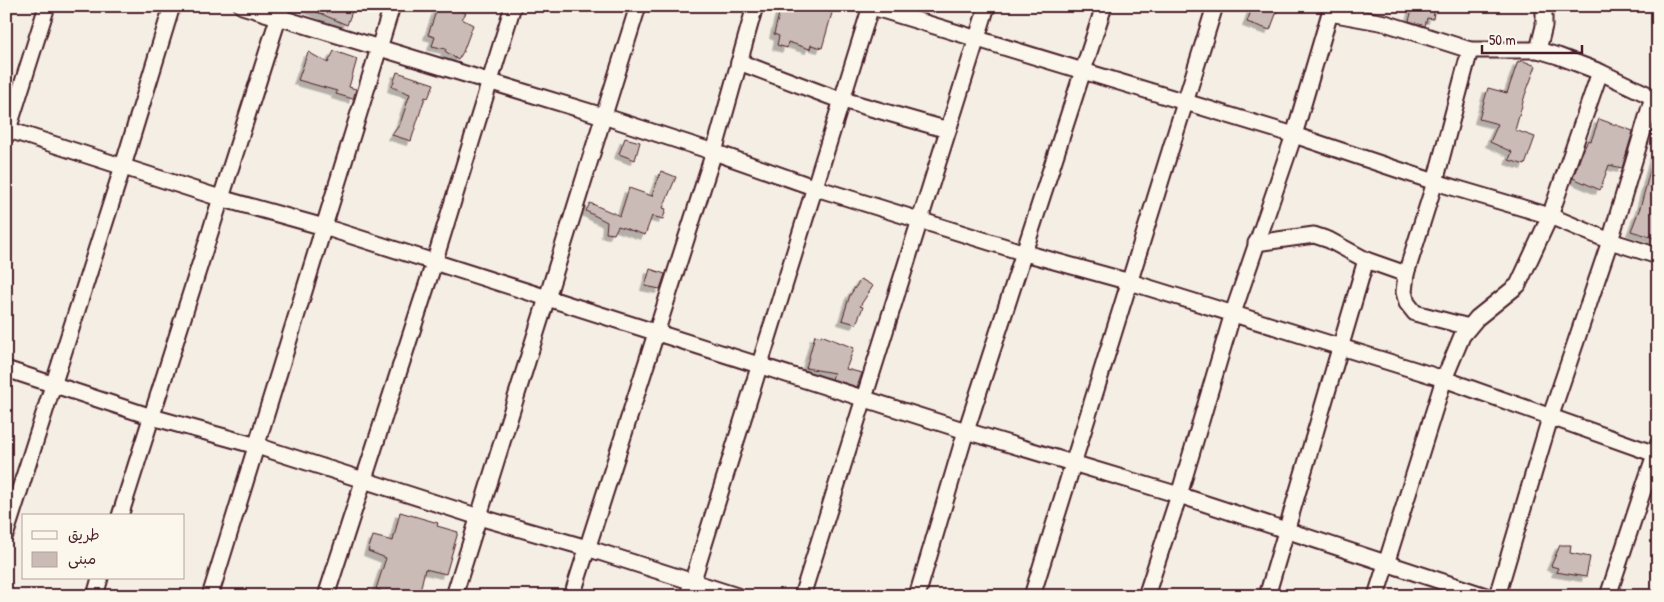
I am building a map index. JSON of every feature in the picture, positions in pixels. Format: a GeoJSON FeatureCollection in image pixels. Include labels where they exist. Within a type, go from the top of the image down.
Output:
{"type":"FeatureCollection","features":[{"type":"Feature","properties":{"kind":"street"},"geometry":{"type":"LineString","coordinates":[[47,6],[7,132],[124,166],[220,198],[324,227],[966,431],[1179,495],[1486,596]]}},
{"type":"Feature","properties":{"kind":"street"},"geometry":{"type":"LineString","coordinates":[[6,533],[124,166],[172,6]]}},
{"type":"Feature","properties":{"kind":"street"},"geometry":{"type":"LineString","coordinates":[[242,6],[280,12],[379,47],[714,152],[816,188],[1025,253],[1130,282],[1340,346],[1444,379],[1550,418],[1657,451],[1608,596]]}},
{"type":"Feature","properties":{"kind":"street"},"geometry":{"type":"LineString","coordinates":[[210,596],[392,6]]}},
{"type":"Feature","properties":{"kind":"street"},"geometry":{"type":"LineString","coordinates":[[326,596],[362,480],[434,263],[513,6]]}},
{"type":"Feature","properties":{"kind":"street"},"geometry":{"type":"LineString","coordinates":[[454,596],[638,6]]}},
{"type":"Feature","properties":{"kind":"street"},"geometry":{"type":"LineString","coordinates":[[572,596],[714,152],[755,6]]}},
{"type":"Feature","properties":{"kind":"street"},"geometry":{"type":"LineString","coordinates":[[688,596],[816,188],[870,6],[1294,135],[1435,182],[1550,216],[1610,240],[1658,256]]}},
{"type":"Feature","properties":{"kind":"street"},"geometry":{"type":"LineString","coordinates":[[802,596],[987,6]]}},
{"type":"Feature","properties":{"kind":"street"},"geometry":{"type":"LineString","coordinates":[[917,596],[966,431],[1104,6]]}},
{"type":"Feature","properties":{"kind":"street"},"geometry":{"type":"LineString","coordinates":[[1032,596],[1215,6]]}},
{"type":"Feature","properties":{"kind":"street"},"geometry":{"type":"LineString","coordinates":[[1538,50],[1544,26],[1544,6]]}},
{"type":"Feature","properties":{"kind":"street"},"geometry":{"type":"LineString","coordinates":[[1146,596],[1179,495],[1233,313],[1294,135],[1331,10],[1385,23],[1470,50],[1538,50],[1600,72],[1655,99],[1550,418],[1497,596]]}},
{"type":"Feature","properties":{"kind":"street"},"geometry":{"type":"LineString","coordinates":[[121,514],[280,12]]}},
{"type":"Feature","properties":{"kind":"street"},"geometry":{"type":"LineString","coordinates":[[1468,327],[1419,314],[1412,310],[1407,303],[1404,292],[1406,274],[1435,182],[1470,50]]}},
{"type":"Feature","properties":{"kind":"street"},"geometry":{"type":"LineString","coordinates":[[739,62],[843,100],[948,130]]}},
{"type":"Feature","properties":{"kind":"street"},"geometry":{"type":"LineString","coordinates":[[1376,596],[1444,379],[1462,336],[1468,327],[1518,285],[1550,216],[1600,72]]}},
{"type":"Feature","properties":{"kind":"street"},"geometry":{"type":"LineString","coordinates":[[1256,244],[1314,235],[1329,240],[1366,260],[1406,274]]}},
{"type":"Feature","properties":{"kind":"street"},"geometry":{"type":"LineString","coordinates":[[1267,596],[1366,260]]}},
{"type":"Feature","properties":{"kind":"street"},"geometry":{"type":"LineString","coordinates":[[6,370],[152,417],[257,446],[479,517],[587,548],[738,596]]}},
{"type":"Feature","properties":{"kind":"street"},"geometry":{"type":"LineString","coordinates":[[95,596],[99,580]]}},
{"type":"Feature","properties":{"kind":"building"},"geometry":{"type":"Polygon","coordinates":[[[303,6],[354,6],[347,25],[303,6]]]}},
{"type":"Feature","properties":{"kind":"building"},"geometry":{"type":"Polygon","coordinates":[[[438,6],[449,6],[466,13],[462,19],[473,25],[458,60],[445,51],[446,49],[432,46],[435,37],[428,35],[438,6]]]}},
{"type":"Feature","properties":{"kind":"building"},"geometry":{"type":"Polygon","coordinates":[[[781,6],[819,6],[818,9],[832,13],[822,48],[811,45],[810,49],[788,42],[787,48],[777,45],[779,36],[774,34],[781,6]]]}},
{"type":"Feature","properties":{"kind":"building"},"geometry":{"type":"Polygon","coordinates":[[[1260,6],[1279,6],[1270,30],[1247,22],[1252,8],[1259,10],[1260,6]]]}},
{"type":"Feature","properties":{"kind":"building"},"geometry":{"type":"Polygon","coordinates":[[[1413,6],[1435,6],[1433,19],[1427,18],[1425,26],[1409,21],[1413,6]]]}},
{"type":"Feature","properties":{"kind":"building"},"geometry":{"type":"Polygon","coordinates":[[[334,51],[357,59],[349,87],[356,89],[353,99],[336,94],[337,91],[298,80],[308,52],[328,63],[334,51]]]}},
{"type":"Feature","properties":{"kind":"building"},"geometry":{"type":"Polygon","coordinates":[[[1521,60],[1536,66],[1515,130],[1535,137],[1525,165],[1509,160],[1512,152],[1490,142],[1498,124],[1479,119],[1488,88],[1507,93],[1518,61],[1520,62],[1521,60]]]}},
{"type":"Feature","properties":{"kind":"building"},"geometry":{"type":"Polygon","coordinates":[[[397,72],[434,84],[428,98],[425,97],[411,141],[392,135],[400,124],[410,94],[392,87],[397,72]]]}},
{"type":"Feature","properties":{"kind":"building"},"geometry":{"type":"Polygon","coordinates":[[[1599,119],[1633,131],[1622,168],[1609,165],[1600,190],[1573,178],[1588,140],[1591,141],[1599,119]]]}},
{"type":"Feature","properties":{"kind":"building"},"geometry":{"type":"Polygon","coordinates":[[[625,138],[640,142],[635,160],[619,154],[625,138]]]}},
{"type":"Feature","properties":{"kind":"building"},"geometry":{"type":"Polygon","coordinates":[[[1654,155],[1658,156],[1658,239],[1631,231],[1641,205],[1654,155]]]}},
{"type":"Feature","properties":{"kind":"building"},"geometry":{"type":"Polygon","coordinates":[[[661,171],[676,177],[663,208],[666,209],[663,219],[652,216],[645,235],[618,226],[614,234],[606,233],[607,222],[586,211],[590,203],[620,216],[629,188],[652,196],[661,171]]]}},
{"type":"Feature","properties":{"kind":"building"},"geometry":{"type":"Polygon","coordinates":[[[650,269],[665,274],[660,289],[645,286],[650,269]]]}},
{"type":"Feature","properties":{"kind":"building"},"geometry":{"type":"Polygon","coordinates":[[[861,279],[873,286],[860,306],[863,307],[856,324],[842,320],[850,295],[861,279]]]}},
{"type":"Feature","properties":{"kind":"building"},"geometry":{"type":"Polygon","coordinates":[[[815,335],[821,337],[821,335],[854,348],[846,369],[862,373],[857,387],[832,379],[834,373],[806,368],[815,335]]]}},
{"type":"Feature","properties":{"kind":"building"},"geometry":{"type":"Polygon","coordinates":[[[400,512],[438,523],[437,526],[458,532],[446,574],[425,569],[419,596],[380,596],[381,591],[376,589],[386,558],[368,551],[373,536],[393,541],[400,512]]]}},
{"type":"Feature","properties":{"kind":"building"},"geometry":{"type":"Polygon","coordinates":[[[1560,545],[1571,545],[1570,553],[1590,557],[1586,577],[1556,572],[1558,568],[1551,566],[1560,545]]]}}]}
